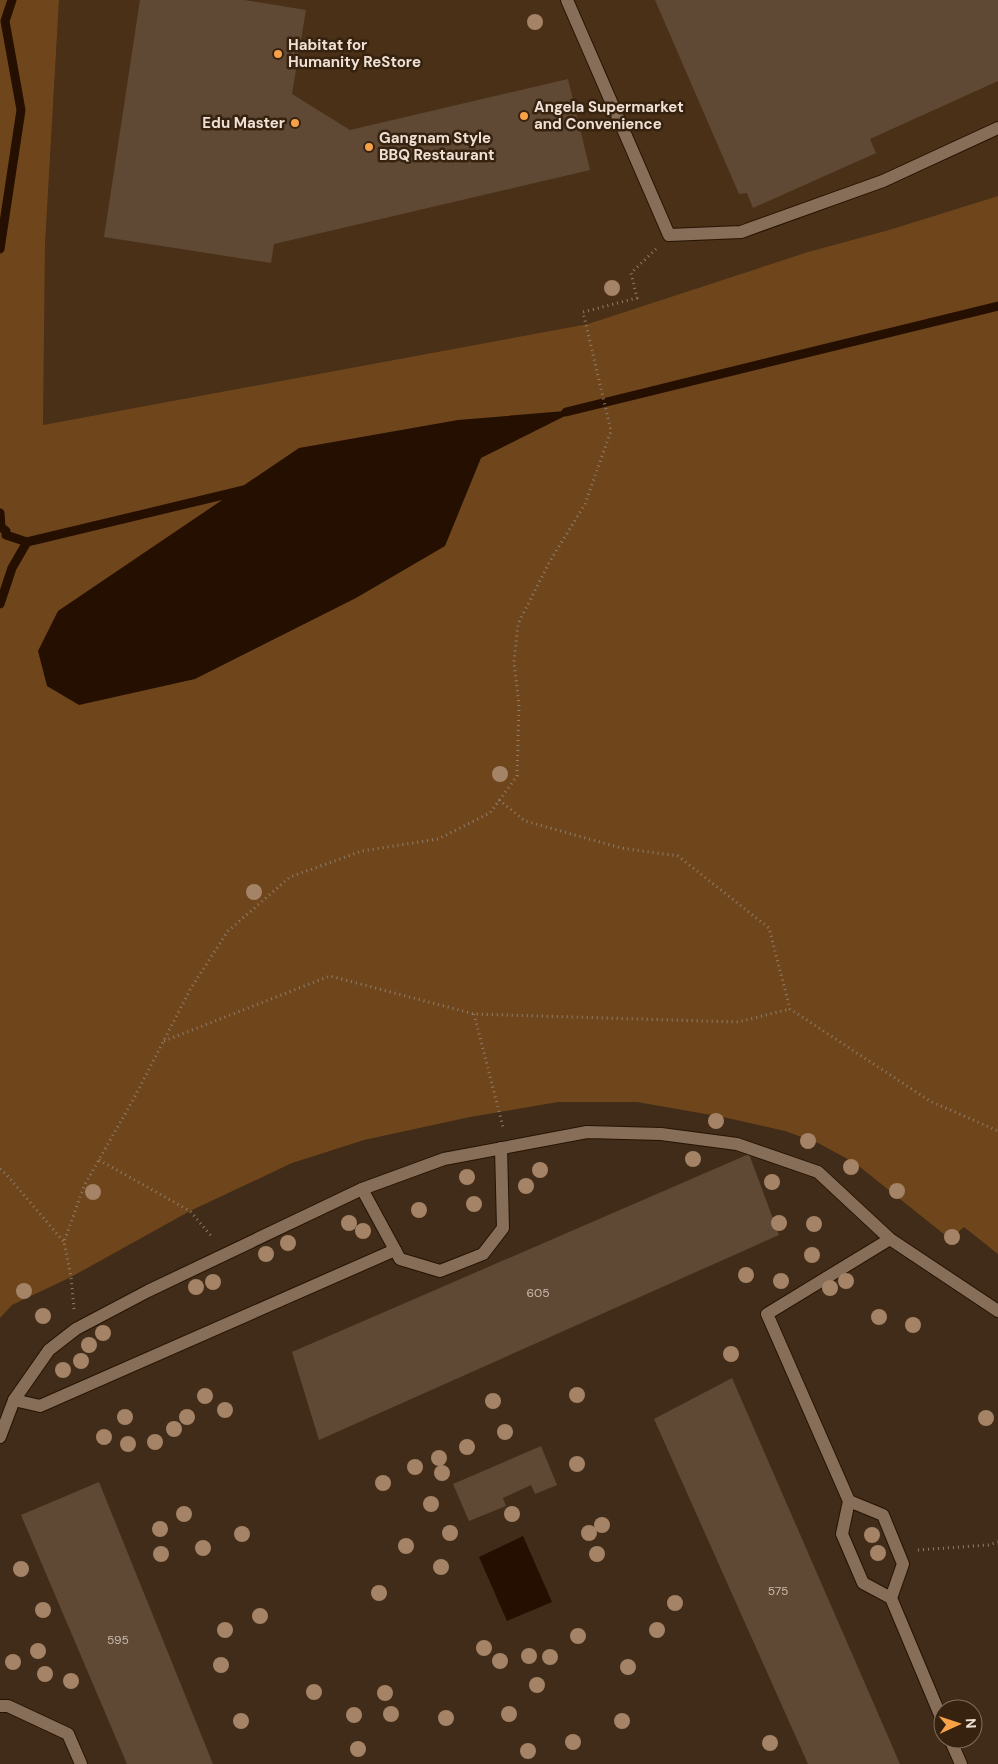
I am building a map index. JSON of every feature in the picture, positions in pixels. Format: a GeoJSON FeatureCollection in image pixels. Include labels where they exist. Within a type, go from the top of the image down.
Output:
{"type":"FeatureCollection","features":[{"type":"Feature","properties":{"kind":"lane"},"geometry":{"type":"LineString","coordinates":[[567,0],[669,235],[741,232],[883,181],[998,128]]}},
{"type":"Feature","properties":{"kind":"lane"},"geometry":{"type":"LineString","coordinates":[[0,1437],[14,1400],[49,1350],[76,1329],[148,1290],[362,1189],[444,1160],[587,1132],[661,1134],[737,1144],[818,1172],[890,1239],[998,1311]]}},
{"type":"Feature","properties":{"kind":"lane"},"geometry":{"type":"LineString","coordinates":[[362,1189],[400,1259],[440,1271],[483,1254],[503,1228],[504,1147]]}},
{"type":"Feature","properties":{"kind":"lane"},"geometry":{"type":"LineString","coordinates":[[890,1239],[767,1314],[849,1501],[842,1534],[863,1583],[891,1598],[933,1699]]}},
{"type":"Feature","properties":{"kind":"lane"},"geometry":{"type":"LineString","coordinates":[[14,1400],[40,1406],[395,1250]]}},
{"type":"Feature","properties":{"kind":"lane"},"geometry":{"type":"LineString","coordinates":[[849,1501],[883,1515],[903,1564],[891,1598]]}},
{"type":"Feature","properties":{"kind":"lane"},"geometry":{"type":"LineString","coordinates":[[0,1706],[8,1706],[68,1734],[80,1764]]}},
{"type":"Feature","properties":{"kind":"lane"},"geometry":{"type":"LineString","coordinates":[[954,1749],[961,1764]]}},
{"type":"Feature","properties":{"kind":"path"},"geometry":{"type":"LineString","coordinates":[[64,1242],[84,1186],[100,1160],[191,988],[228,931],[290,877],[362,851],[438,839],[490,814],[517,776],[519,704],[514,662],[518,624],[550,561],[585,504],[611,431],[583,312],[637,298],[631,273],[669,235]]}},
{"type":"Feature","properties":{"kind":"path"},"geometry":{"type":"LineString","coordinates":[[499,800],[525,821],[622,848],[678,856],[769,928],[790,1009],[930,1100],[998,1131]]}},
{"type":"Feature","properties":{"kind":"path"},"geometry":{"type":"LineString","coordinates":[[164,1041],[330,976],[474,1014],[738,1022],[790,1009]]}},
{"type":"Feature","properties":{"kind":"path"},"geometry":{"type":"LineString","coordinates":[[474,1014],[504,1147]]}},
{"type":"Feature","properties":{"kind":"path"},"geometry":{"type":"LineString","coordinates":[[100,1160],[190,1211],[226,1254]]}},
{"type":"Feature","properties":{"kind":"path"},"geometry":{"type":"LineString","coordinates":[[0,1168],[64,1242],[71,1277],[76,1329]]}},
{"type":"Feature","properties":{"kind":"path"},"geometry":{"type":"LineString","coordinates":[[897,1551],[988,1545],[998,1542]]}},
{"type":"Feature","properties":{"kind":"shaded area"},"geometry":{"type":"Polygon","coordinates":[[[0,0],[59,0],[45,244],[43,425],[588,324],[808,252],[889,230],[998,196],[998,1254],[964,1227],[950,1239],[855,1163],[818,1143],[785,1131],[723,1117],[637,1102],[558,1102],[470,1117],[364,1140],[292,1163],[190,1211],[71,1277],[12,1305],[0,1318],[0,0]]]}},
{"type":"Feature","properties":{"kind":"shaded area"},"geometry":{"type":"Polygon","coordinates":[[[59,0],[998,0],[998,196],[889,230],[808,252],[588,324],[43,425],[45,244],[59,0]]]}},
{"type":"Feature","properties":{"kind":"shaded area"},"geometry":{"type":"Polygon","coordinates":[[[577,410],[481,458],[445,546],[356,598],[195,679],[79,705],[47,686],[38,651],[58,611],[299,448],[458,420],[577,410]]]}},
{"type":"Feature","properties":{"kind":"shaded area"},"geometry":{"type":"Polygon","coordinates":[[[523,1536],[552,1602],[507,1621],[479,1557],[523,1536]]]}},
{"type":"Feature","properties":{"kind":"building"},"geometry":{"type":"Polygon","coordinates":[[[140,0],[244,0],[306,10],[292,94],[350,130],[568,79],[590,170],[274,244],[271,263],[104,237],[140,0]]]}},
{"type":"Feature","properties":{"kind":"building"},"geometry":{"type":"Polygon","coordinates":[[[655,0],[998,0],[998,81],[870,139],[876,153],[753,208],[747,193],[739,194],[655,0]]]}},
{"type":"Feature","properties":{"kind":"building"},"geometry":{"type":"Polygon","coordinates":[[[749,1154],[779,1235],[319,1440],[292,1352],[749,1154]]]}},
{"type":"Feature","properties":{"kind":"building"},"geometry":{"type":"Polygon","coordinates":[[[732,1378],[900,1764],[808,1764],[654,1419],[732,1378]]]}},
{"type":"Feature","properties":{"kind":"building"},"geometry":{"type":"Polygon","coordinates":[[[541,1446],[557,1485],[535,1494],[531,1485],[503,1498],[506,1506],[469,1521],[453,1484],[541,1446]]]}},
{"type":"Feature","properties":{"kind":"building"},"geometry":{"type":"Polygon","coordinates":[[[99,1482],[213,1764],[127,1764],[21,1515],[99,1482]]]}},
{"type":"Feature","properties":{"kind":"waterway"},"geometry":{"type":"LineString","coordinates":[[0,249],[21,110],[5,21],[12,0]]}},
{"type":"Feature","properties":{"kind":"waterway"},"geometry":{"type":"LineString","coordinates":[[566,412],[998,306]]}},
{"type":"Feature","properties":{"kind":"waterway"},"geometry":{"type":"LineString","coordinates":[[0,513],[1,527],[6,531],[6,535],[27,542],[244,490]]}},
{"type":"Feature","properties":{"kind":"waterway"},"geometry":{"type":"LineString","coordinates":[[0,604],[12,568],[27,542]]}},
{"type":"Feature","properties":{"kind":"place","name":"Habitat for Humanity ReStore"},"geometry":{"type":"Point","coordinates":[278,54]}},
{"type":"Feature","properties":{"kind":"place","name":"Angela Supermarket and Convenience"},"geometry":{"type":"Point","coordinates":[524,116]}},
{"type":"Feature","properties":{"kind":"place","name":"Edu Master"},"geometry":{"type":"Point","coordinates":[295,123]}},
{"type":"Feature","properties":{"kind":"place","name":"Gangnam Style BBQ Restaurant"},"geometry":{"type":"Point","coordinates":[369,147]}}]}
